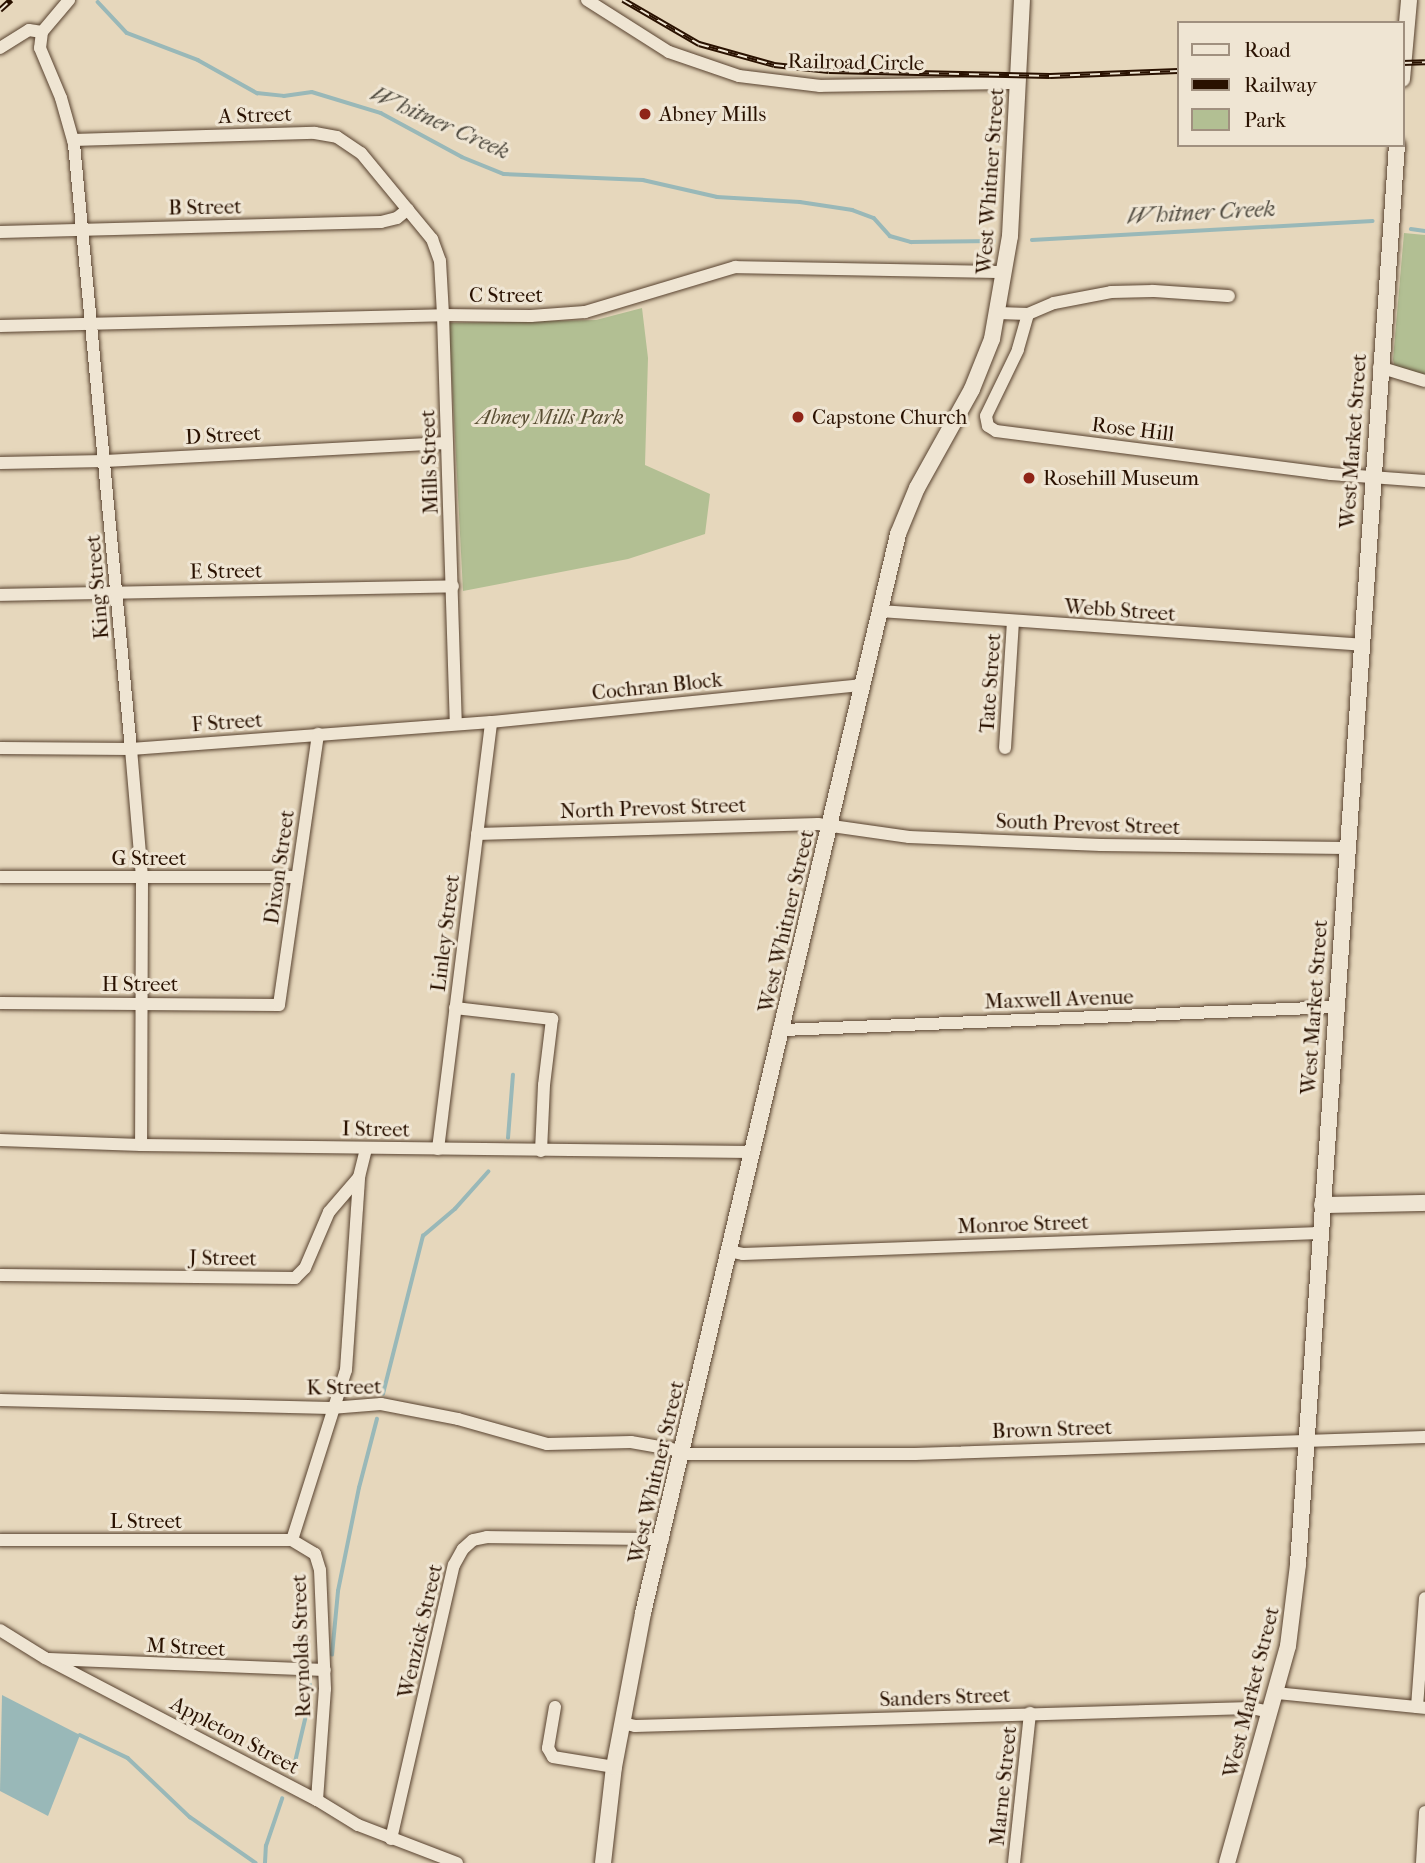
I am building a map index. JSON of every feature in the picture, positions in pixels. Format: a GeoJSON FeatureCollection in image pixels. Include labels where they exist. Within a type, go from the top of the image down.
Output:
{"type":"FeatureCollection","features":[{"type":"Feature","properties":{"kind":"main road","name":"West Whitner Street"},"geometry":{"type":"LineString","coordinates":[[603,1863],[614,1767],[643,1613],[663,1539],[751,1153],[783,1030],[878,611],[898,534],[917,488],[972,389],[992,340],[1010,236],[1022,0]]}},
{"type":"Feature","properties":{"kind":"main road"},"geometry":{"type":"LineString","coordinates":[[1404,56],[1409,0]]}},
{"type":"Feature","properties":{"kind":"main road","name":"West Market Street"},"geometry":{"type":"LineString","coordinates":[[1227,1863],[1276,1693],[1293,1610],[1371,478],[1397,147]]}},
{"type":"Feature","properties":{"kind":"main road"},"geometry":{"type":"LineString","coordinates":[[1322,1205],[1425,1203]]}},
{"type":"Feature","properties":{"kind":"street"},"geometry":{"type":"LineString","coordinates":[[0,48],[29,30],[42,32],[69,0]]}},
{"type":"Feature","properties":{"kind":"street","name":"Railroad Circle"},"geometry":{"type":"LineString","coordinates":[[587,0],[669,52],[739,76],[820,86],[1018,83]]}},
{"type":"Feature","properties":{"kind":"street","name":"King Street"},"geometry":{"type":"LineString","coordinates":[[42,32],[40,48],[61,98],[73,140],[131,749],[142,877],[144,1003],[141,1145]]}},
{"type":"Feature","properties":{"kind":"street","name":"A Street"},"geometry":{"type":"LineString","coordinates":[[73,140],[325,133],[349,143],[361,153],[408,209]]}},
{"type":"Feature","properties":{"kind":"street","name":"B Street"},"geometry":{"type":"LineString","coordinates":[[0,232],[381,222],[397,218],[408,209]]}},
{"type":"Feature","properties":{"kind":"street","name":"Mills Street"},"geometry":{"type":"LineString","coordinates":[[408,209],[438,248],[443,314],[456,724]]}},
{"type":"Feature","properties":{"kind":"street","name":"C Street"},"geometry":{"type":"LineString","coordinates":[[0,326],[443,314],[531,316],[585,312],[735,267],[1005,272]]}},
{"type":"Feature","properties":{"kind":"street"},"geometry":{"type":"LineString","coordinates":[[998,313],[1028,314],[1054,303],[1111,292],[1229,296]]}},
{"type":"Feature","properties":{"kind":"street","name":"Rose Hill"},"geometry":{"type":"LineString","coordinates":[[1028,314],[1018,350],[986,416],[988,426],[996,431],[1371,478],[1425,481]]}},
{"type":"Feature","properties":{"kind":"street"},"geometry":{"type":"LineString","coordinates":[[1379,367],[1425,382]]}},
{"type":"Feature","properties":{"kind":"street","name":"D Street"},"geometry":{"type":"LineString","coordinates":[[0,463],[105,461],[447,443]]}},
{"type":"Feature","properties":{"kind":"street","name":"E Street"},"geometry":{"type":"LineString","coordinates":[[0,595],[453,586]]}},
{"type":"Feature","properties":{"kind":"street","name":"Webb Street"},"geometry":{"type":"LineString","coordinates":[[878,611],[1360,645]]}},
{"type":"Feature","properties":{"kind":"street","name":"Tate Street"},"geometry":{"type":"LineString","coordinates":[[1005,748],[1013,621]]}},
{"type":"Feature","properties":{"kind":"street","name":"Cochran Block"},"geometry":{"type":"LineString","coordinates":[[456,724],[862,685]]}},
{"type":"Feature","properties":{"kind":"street","name":"Linley Street"},"geometry":{"type":"LineString","coordinates":[[438,1149],[491,722]]}},
{"type":"Feature","properties":{"kind":"street","name":"F Street"},"geometry":{"type":"LineString","coordinates":[[0,748],[131,749],[456,724]]}},
{"type":"Feature","properties":{"kind":"street","name":"Dixon Street"},"geometry":{"type":"LineString","coordinates":[[279,1005],[318,734]]}},
{"type":"Feature","properties":{"kind":"street","name":"North Prevost Street"},"geometry":{"type":"LineString","coordinates":[[477,834],[743,824],[829,825]]}},
{"type":"Feature","properties":{"kind":"street","name":"South Prevost Street"},"geometry":{"type":"LineString","coordinates":[[829,825],[922,838],[1101,845],[1346,848]]}},
{"type":"Feature","properties":{"kind":"street","name":"G Street"},"geometry":{"type":"LineString","coordinates":[[0,877],[297,877]]}},
{"type":"Feature","properties":{"kind":"street","name":"H Street"},"geometry":{"type":"LineString","coordinates":[[0,1003],[279,1005]]}},
{"type":"Feature","properties":{"kind":"street","name":"Maxwell Avenue"},"geometry":{"type":"LineString","coordinates":[[783,1030],[1336,1007]]}},
{"type":"Feature","properties":{"kind":"street"},"geometry":{"type":"LineString","coordinates":[[455,1008],[552,1019],[544,1085],[541,1151]]}},
{"type":"Feature","properties":{"kind":"street","name":"I Street"},"geometry":{"type":"LineString","coordinates":[[0,1140],[141,1145],[751,1153]]}},
{"type":"Feature","properties":{"kind":"street","name":"J Street"},"geometry":{"type":"LineString","coordinates":[[0,1275],[295,1278],[305,1268],[329,1212],[359,1177],[366,1148]]}},
{"type":"Feature","properties":{"kind":"street"},"geometry":{"type":"LineString","coordinates":[[292,1540],[331,1408],[346,1370],[359,1177]]}},
{"type":"Feature","properties":{"kind":"street","name":"Monroe Street"},"geometry":{"type":"LineString","coordinates":[[728,1251],[743,1254],[1320,1233]]}},
{"type":"Feature","properties":{"kind":"street","name":"K Street"},"geometry":{"type":"LineString","coordinates":[[0,1400],[331,1408],[382,1404],[458,1419],[547,1444],[631,1442],[682,1453]]}},
{"type":"Feature","properties":{"kind":"street","name":"Brown Street"},"geometry":{"type":"LineString","coordinates":[[682,1453],[915,1454],[1425,1437]]}},
{"type":"Feature","properties":{"kind":"street","name":"Wenzick Street"},"geometry":{"type":"LineString","coordinates":[[391,1839],[454,1565],[463,1549],[473,1541],[487,1537],[663,1539]]}},
{"type":"Feature","properties":{"kind":"street","name":"L Street"},"geometry":{"type":"LineString","coordinates":[[0,1540],[292,1540]]}},
{"type":"Feature","properties":{"kind":"street","name":"Reynolds Street"},"geometry":{"type":"LineString","coordinates":[[292,1540],[315,1553],[320,1570],[325,1670],[317,1800]]}},
{"type":"Feature","properties":{"kind":"street"},"geometry":{"type":"LineString","coordinates":[[1276,1693],[1421,1707],[1425,1598]]}},
{"type":"Feature","properties":{"kind":"street","name":"Appleton Street"},"geometry":{"type":"LineString","coordinates":[[0,1630],[45,1658],[317,1800],[358,1825],[457,1863]]}},
{"type":"Feature","properties":{"kind":"street","name":"M Street"},"geometry":{"type":"LineString","coordinates":[[45,1658],[325,1670]]}},
{"type":"Feature","properties":{"kind":"street"},"geometry":{"type":"LineString","coordinates":[[555,1707],[548,1748],[553,1756],[614,1767]]}},
{"type":"Feature","properties":{"kind":"street","name":"Sanders Street"},"geometry":{"type":"LineString","coordinates":[[622,1723],[635,1726],[1251,1708],[1270,1712]]}},
{"type":"Feature","properties":{"kind":"street","name":"Marne Street"},"geometry":{"type":"LineString","coordinates":[[1014,1863],[1030,1713]]}},
{"type":"Feature","properties":{"kind":"street"},"geometry":{"type":"LineString","coordinates":[[1422,1863],[1425,1812]]}},
{"type":"Feature","properties":{"kind":"green space"},"geometry":{"type":"Polygon","coordinates":[[[1404,233],[1425,235],[1425,375],[1395,367],[1393,360],[1404,233]]]}},
{"type":"Feature","properties":{"kind":"green space","name":"Abney Mills Park"},"geometry":{"type":"Polygon","coordinates":[[[642,308],[648,358],[645,465],[710,494],[705,534],[628,559],[463,591],[449,323],[596,320],[642,308]]]}},
{"type":"Feature","properties":{"kind":"water"},"geometry":{"type":"Polygon","coordinates":[[[2,1695],[80,1735],[48,1816],[0,1791],[2,1695]]]}},
{"type":"Feature","properties":{"kind":"waterway","name":"Whitner Creek"},"geometry":{"type":"LineString","coordinates":[[98,2],[127,33],[198,60],[257,93],[284,96],[312,92],[381,113],[462,157],[504,174],[643,180],[717,197],[800,202],[852,210],[874,218],[890,236],[911,242],[994,241]]}},
{"type":"Feature","properties":{"kind":"waterway","name":"Whitner Creek"},"geometry":{"type":"LineString","coordinates":[[1032,240],[1372,221]]}},
{"type":"Feature","properties":{"kind":"waterway","name":"Whitner Creek"},"geometry":{"type":"LineString","coordinates":[[1411,229],[1425,231]]}},
{"type":"Feature","properties":{"kind":"waterway"},"geometry":{"type":"LineString","coordinates":[[508,1138],[513,1075]]}},
{"type":"Feature","properties":{"kind":"waterway"},"geometry":{"type":"LineString","coordinates":[[383,1394],[423,1236],[455,1209],[488,1172]]}},
{"type":"Feature","properties":{"kind":"waterway"},"geometry":{"type":"LineString","coordinates":[[332,1655],[338,1591],[359,1488],[377,1419]]}},
{"type":"Feature","properties":{"kind":"waterway"},"geometry":{"type":"LineString","coordinates":[[292,1775],[308,1707],[310,1685]]}},
{"type":"Feature","properties":{"kind":"waterway"},"geometry":{"type":"LineString","coordinates":[[80,1735],[128,1758],[190,1817],[256,1863]]}},
{"type":"Feature","properties":{"kind":"waterway"},"geometry":{"type":"LineString","coordinates":[[265,1863],[266,1846],[282,1799]]}},
{"type":"Feature","properties":{"kind":"railway"},"geometry":{"type":"LineString","coordinates":[[0,10],[11,0]]}},
{"type":"Feature","properties":{"kind":"railway"},"geometry":{"type":"LineString","coordinates":[[623,0],[699,44],[774,65],[829,71],[1050,76],[1176,71]]}},
{"type":"Feature","properties":{"kind":"railway"},"geometry":{"type":"LineString","coordinates":[[1404,63],[1425,62]]}},
{"type":"Feature","properties":{"kind":"place","name":"Abney Mills"},"geometry":{"type":"Point","coordinates":[645,114]}},
{"type":"Feature","properties":{"kind":"place","name":"Capstone Church"},"geometry":{"type":"Point","coordinates":[798,417]}},
{"type":"Feature","properties":{"kind":"place","name":"Rosehill Museum"},"geometry":{"type":"Point","coordinates":[1029,478]}}]}
